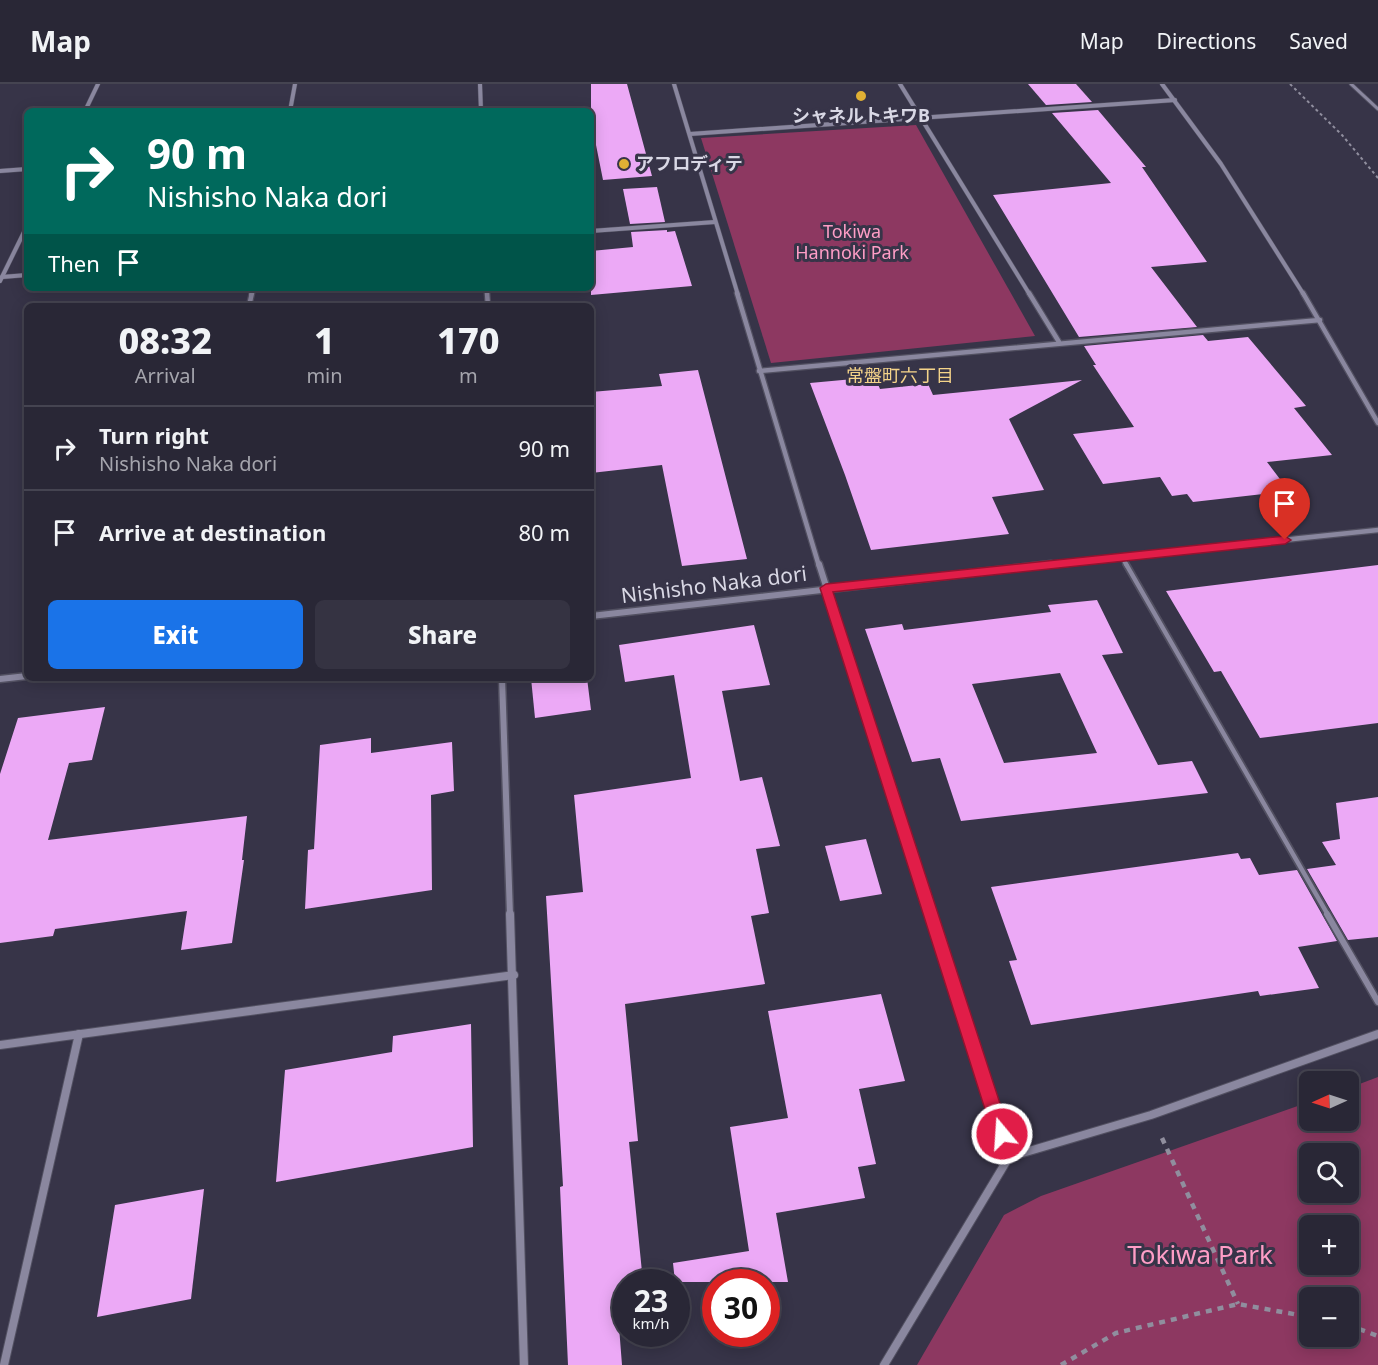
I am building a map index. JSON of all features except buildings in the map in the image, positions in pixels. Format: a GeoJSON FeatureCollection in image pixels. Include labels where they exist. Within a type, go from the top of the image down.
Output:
{"type":"FeatureCollection","features":[{"type":"Feature","properties":{"kind":"street"},"geometry":{"type":"LineString","coordinates":[[87,108],[99,84]]}},
{"type":"Feature","properties":{"kind":"street"},"geometry":{"type":"LineString","coordinates":[[291,108],[295,84]]}},
{"type":"Feature","properties":{"kind":"street"},"geometry":{"type":"LineString","coordinates":[[480,84],[481,108]]}},
{"type":"Feature","properties":{"kind":"street"},"geometry":{"type":"LineString","coordinates":[[674,84],[826,588],[1009,1157]]}},
{"type":"Feature","properties":{"kind":"street"},"geometry":{"type":"LineString","coordinates":[[900,84],[1059,342]]}},
{"type":"Feature","properties":{"kind":"street"},"geometry":{"type":"LineString","coordinates":[[1162,84],[1240,195],[1320,320],[1378,423]]}},
{"type":"Feature","properties":{"kind":"street"},"geometry":{"type":"LineString","coordinates":[[690,134],[1174,100]]}},
{"type":"Feature","properties":{"kind":"street"},"geometry":{"type":"LineString","coordinates":[[0,171],[24,169]]}},
{"type":"Feature","properties":{"kind":"street"},"geometry":{"type":"LineString","coordinates":[[594,231],[715,222]]}},
{"type":"Feature","properties":{"kind":"street"},"geometry":{"type":"LineString","coordinates":[[1,279],[24,232]]}},
{"type":"Feature","properties":{"kind":"street"},"geometry":{"type":"LineString","coordinates":[[1,279],[24,275]]}},
{"type":"Feature","properties":{"kind":"street"},"geometry":{"type":"LineString","coordinates":[[759,371],[1320,320]]}},
{"type":"Feature","properties":{"kind":"street","name":"Nishisho Naka dori"},"geometry":{"type":"LineString","coordinates":[[594,616],[826,588],[1378,531]]}},
{"type":"Feature","properties":{"kind":"street"},"geometry":{"type":"LineString","coordinates":[[0,679],[24,676]]}},
{"type":"Feature","properties":{"kind":"street"},"geometry":{"type":"LineString","coordinates":[[502,681],[524,1365]]}},
{"type":"Feature","properties":{"kind":"street"},"geometry":{"type":"LineString","coordinates":[[0,1046],[513,975]]}},
{"type":"Feature","properties":{"kind":"street"},"geometry":{"type":"LineString","coordinates":[[4,1365],[79,1034]]}},
{"type":"Feature","properties":{"kind":"street"},"geometry":{"type":"LineString","coordinates":[[884,1365],[1009,1157],[1151,1115],[1378,1034]]}},
{"type":"Feature","properties":{"kind":"lane"},"geometry":{"type":"LineString","coordinates":[[1351,84],[1378,109]]}},
{"type":"Feature","properties":{"kind":"lane"},"geometry":{"type":"LineString","coordinates":[[1122,557],[1378,1002]]}},
{"type":"Feature","properties":{"kind":"path"},"geometry":{"type":"LineString","coordinates":[[1290,84],[1342,135],[1378,178]]}},
{"type":"Feature","properties":{"kind":"path"},"geometry":{"type":"LineString","coordinates":[[1151,1115],[1239,1304]]}},
{"type":"Feature","properties":{"kind":"path"},"geometry":{"type":"LineString","coordinates":[[1061,1365],[1116,1333],[1239,1304],[1299,1315]]}},
{"type":"Feature","properties":{"kind":"path"},"geometry":{"type":"LineString","coordinates":[[1359,1329],[1378,1336]]}},
{"type":"Feature","properties":{"kind":"green space","name":"Tokiwa Hannoki Park"},"geometry":{"type":"Polygon","coordinates":[[[916,125],[1035,336],[771,363],[701,138],[916,125]]]}},
{"type":"Feature","properties":{"kind":"green space","name":"Tokiwa Park"},"geometry":{"type":"Polygon","coordinates":[[[1378,1077],[1378,1365],[917,1365],[1004,1215],[1041,1196],[1299,1106],[1299,1131],[1359,1131],[1359,1084],[1378,1077]]]}},
{"type":"Feature","properties":{"kind":"place","name":"シャネルトキワB"},"geometry":{"type":"Point","coordinates":[861,96]}},
{"type":"Feature","properties":{"kind":"place","name":"アフロディテ"},"geometry":{"type":"Point","coordinates":[624,164]}},
{"type":"Feature","properties":{"kind":"district","name":"常盤町六丁目"},"geometry":{"type":"Point","coordinates":[900,376]}},
{"type":"Feature","properties":{"kind":"route"},"geometry":{"type":"LineString","coordinates":[[1002,1134],[826,588],[1285,540]]}}]}
